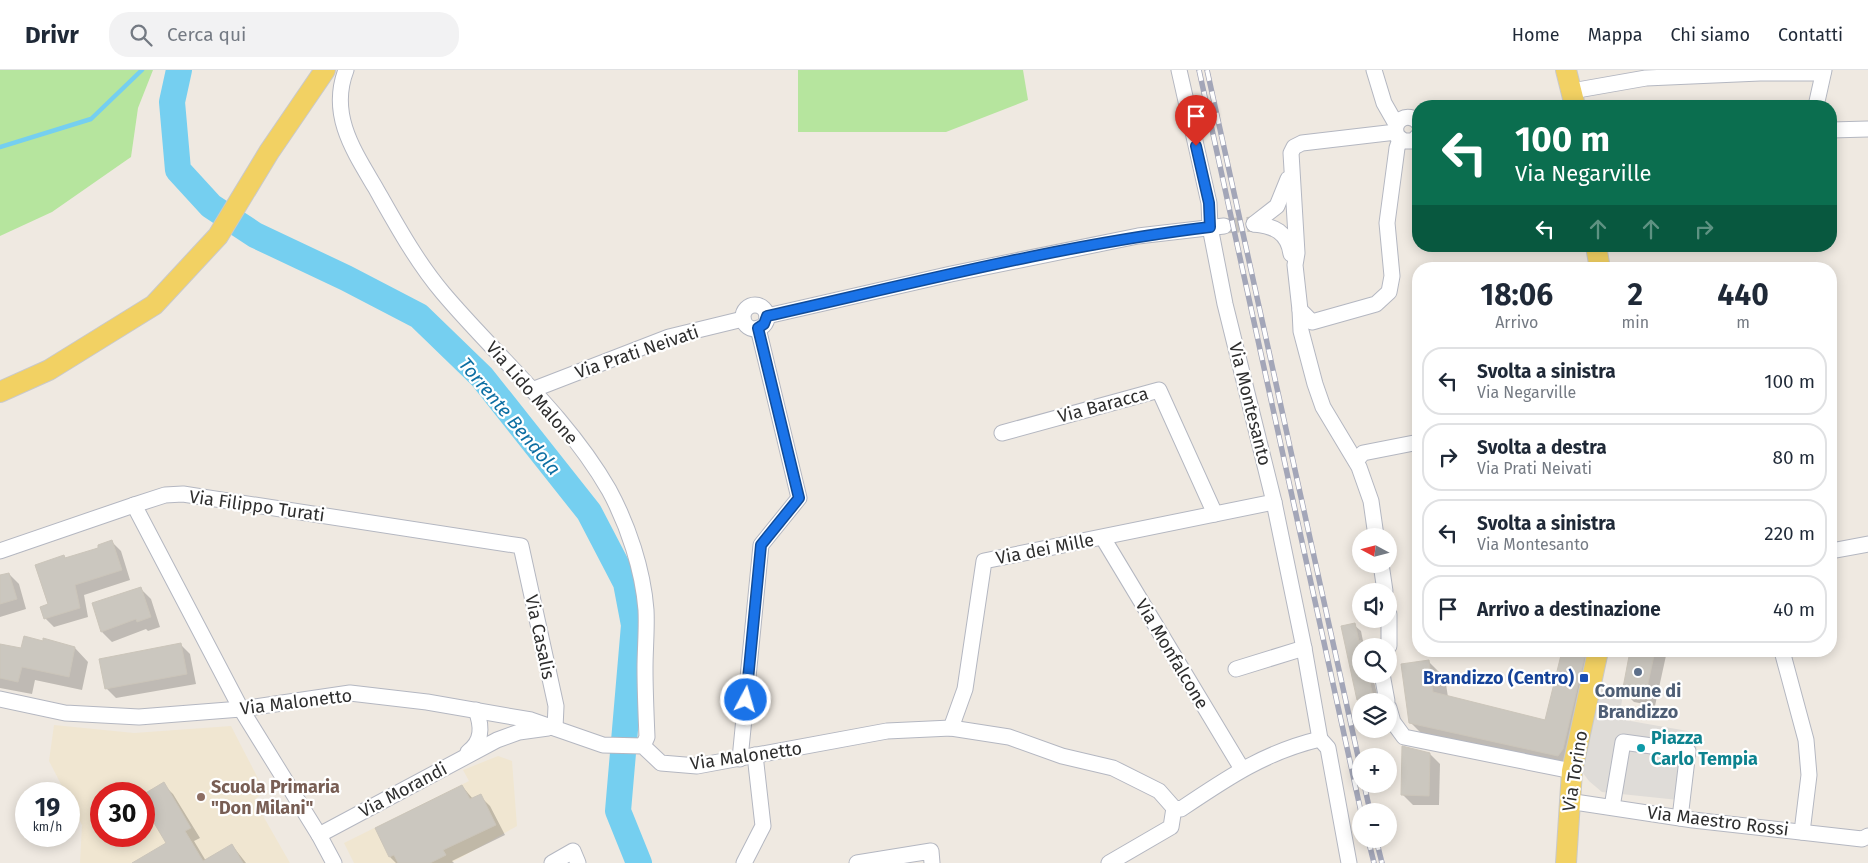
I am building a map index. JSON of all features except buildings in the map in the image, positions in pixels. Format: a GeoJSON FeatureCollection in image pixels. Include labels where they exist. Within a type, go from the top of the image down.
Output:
{"type":"FeatureCollection","features":[{"type":"Feature","properties":{"kind":"main road"},"geometry":{"type":"LineString","coordinates":[[0,392],[49,370],[154,305],[218,236],[269,152],[325,70]]}},
{"type":"Feature","properties":{"kind":"main road"},"geometry":{"type":"LineString","coordinates":[[1566,70],[1573,99]]}},
{"type":"Feature","properties":{"kind":"main road","name":"Via Torino"},"geometry":{"type":"LineString","coordinates":[[1566,863],[1568,801],[1572,771],[1597,657]]}},
{"type":"Feature","properties":{"kind":"street","name":"Via Lido Malone"},"geometry":{"type":"LineString","coordinates":[[346,70],[341,84],[340,111],[343,129],[412,253],[443,293],[570,433],[609,490],[630,539],[640,575],[646,610],[647,737],[639,746]]}},
{"type":"Feature","properties":{"kind":"street","name":"Via Montesanto"},"geometry":{"type":"LineString","coordinates":[[1179,70],[1209,203],[1217,226],[1225,304],[1274,502],[1304,648],[1320,739],[1328,748],[1349,863]]}},
{"type":"Feature","properties":{"kind":"street"},"geometry":{"type":"LineString","coordinates":[[1374,70],[1384,103],[1408,126],[1412,138]]}},
{"type":"Feature","properties":{"kind":"street"},"geometry":{"type":"LineString","coordinates":[[1573,99],[1646,78],[1823,72],[1817,100]]}},
{"type":"Feature","properties":{"kind":"street"},"geometry":{"type":"LineString","coordinates":[[1295,265],[1297,254],[1290,168],[1291,153],[1294,147],[1302,143],[1408,126]]}},
{"type":"Feature","properties":{"kind":"street"},"geometry":{"type":"LineString","coordinates":[[1304,336],[1306,328],[1312,322],[1376,304],[1389,292],[1392,276],[1387,223],[1396,148],[1408,126]]}},
{"type":"Feature","properties":{"kind":"street"},"geometry":{"type":"LineString","coordinates":[[1837,130],[1868,129]]}},
{"type":"Feature","properties":{"kind":"street"},"geometry":{"type":"LineString","coordinates":[[1290,168],[1285,190],[1277,206],[1254,224],[1273,227],[1285,236],[1295,265],[1301,330],[1315,384],[1323,407],[1356,461],[1371,501],[1375,528]]}},
{"type":"Feature","properties":{"kind":"street"},"geometry":{"type":"LineString","coordinates":[[744,863],[763,826],[747,757],[761,545],[799,498],[762,322],[761,307],[754,305],[747,308],[743,319],[750,328],[762,322],[1053,253],[1138,236],[1217,226]]}},
{"type":"Feature","properties":{"kind":"street"},"geometry":{"type":"LineString","coordinates":[[1300,310],[1312,322]]}},
{"type":"Feature","properties":{"kind":"street","name":"Via Prati Neivati"},"geometry":{"type":"LineString","coordinates":[[532,390],[669,337],[743,319]]}},
{"type":"Feature","properties":{"kind":"street","name":"Via Baracca"},"geometry":{"type":"LineString","coordinates":[[1002,433],[1159,390],[1215,514]]}},
{"type":"Feature","properties":{"kind":"street"},"geometry":{"type":"LineString","coordinates":[[1356,461],[1363,453],[1412,443]]}},
{"type":"Feature","properties":{"kind":"street","name":"Via Filippo Turati"},"geometry":{"type":"LineString","coordinates":[[0,550],[165,495],[183,494],[520,546]]}},
{"type":"Feature","properties":{"kind":"street","name":"Via dei Mille"},"geometry":{"type":"LineString","coordinates":[[951,728],[965,689],[984,561],[1274,502]]}},
{"type":"Feature","properties":{"kind":"street"},"geometry":{"type":"LineString","coordinates":[[134,505],[241,709],[320,834],[334,863]]}},
{"type":"Feature","properties":{"kind":"street","name":"Via Monfalcone"},"geometry":{"type":"LineString","coordinates":[[1103,538],[1242,770]]}},
{"type":"Feature","properties":{"kind":"street"},"geometry":{"type":"LineString","coordinates":[[1837,550],[1868,544]]}},
{"type":"Feature","properties":{"kind":"street","name":"Via Casalis"},"geometry":{"type":"LineString","coordinates":[[520,546],[556,706],[555,728]]}},
{"type":"Feature","properties":{"kind":"street"},"geometry":{"type":"LineString","coordinates":[[1236,669],[1304,648]]}},
{"type":"Feature","properties":{"kind":"street"},"geometry":{"type":"LineString","coordinates":[[1784,657],[1806,740],[1809,775],[1802,832]]}},
{"type":"Feature","properties":{"kind":"street","name":"Via Malonetto"},"geometry":{"type":"LineString","coordinates":[[0,699],[65,712],[139,717],[241,709],[350,693],[476,710],[531,720],[602,745],[639,746],[661,763],[697,766],[887,731],[951,728],[1010,736],[1062,756],[1113,768],[1159,791],[1174,808]]}},
{"type":"Feature","properties":{"kind":"street","name":"Via Morandi"},"geometry":{"type":"LineString","coordinates":[[459,759],[472,749],[479,739],[481,723],[476,710]]}},
{"type":"Feature","properties":{"kind":"street"},"geometry":{"type":"LineString","coordinates":[[1397,727],[1404,737],[1572,771]]}},
{"type":"Feature","properties":{"kind":"street","name":"Via Morandi"},"geometry":{"type":"LineString","coordinates":[[320,834],[497,740],[519,732],[555,728]]}},
{"type":"Feature","properties":{"kind":"street"},"geometry":{"type":"LineString","coordinates":[[1109,863],[1171,827],[1174,808],[1181,809],[1227,776],[1270,755],[1320,739]]}},
{"type":"Feature","properties":{"kind":"street"},"geometry":{"type":"LineString","coordinates":[[1612,807],[1623,742],[1688,751],[1680,818]]}},
{"type":"Feature","properties":{"kind":"street","name":"Via Maestro Rossi"},"geometry":{"type":"LineString","coordinates":[[1568,801],[1680,818],[1862,839],[1868,836]]}},
{"type":"Feature","properties":{"kind":"street"},"geometry":{"type":"LineString","coordinates":[[552,863],[573,851],[578,863]]}},
{"type":"Feature","properties":{"kind":"street"},"geometry":{"type":"LineString","coordinates":[[857,863],[932,851],[932,863]]}},
{"type":"Feature","properties":{"kind":"shaded area","name":"Piazza Carlo Tempia"},"geometry":{"type":"Polygon","coordinates":[[[1601,684],[1623,694],[1619,719],[1699,733],[1688,801],[1602,792],[1583,773],[1582,762],[1601,684]]]}},
{"type":"Feature","properties":{"kind":"shaded area","name":"Scuola Primaria \"Don Milani\""},"geometry":{"type":"Polygon","coordinates":[[[54,725],[134,733],[231,726],[265,792],[254,800],[290,863],[80,863],[82,825],[80,821],[80,782],[60,782],[49,761],[54,725]]]}},
{"type":"Feature","properties":{"kind":"shaded area"},"geometry":{"type":"Polygon","coordinates":[[[498,756],[512,761],[517,826],[451,863],[354,863],[344,843],[469,781],[463,770],[498,756]]]}},
{"type":"Feature","properties":{"kind":"green space"},"geometry":{"type":"Polygon","coordinates":[[[0,70],[153,70],[138,108],[131,157],[52,212],[0,236],[0,70]]]}},
{"type":"Feature","properties":{"kind":"green space"},"geometry":{"type":"Polygon","coordinates":[[[798,70],[1023,70],[1028,100],[946,132],[798,132],[798,70]]]}},
{"type":"Feature","properties":{"kind":"waterway"},"geometry":{"type":"LineString","coordinates":[[0,147],[91,119],[142,70]]}},
{"type":"Feature","properties":{"kind":"waterway","name":"Torrente Bendola"},"geometry":{"type":"LineString","coordinates":[[179,70],[172,102],[178,170],[211,206],[255,235],[346,278],[419,316],[482,377],[589,512],[626,583],[634,625],[618,811],[639,863]]}},
{"type":"Feature","properties":{"kind":"tunnel"},"geometry":{"type":"LineString","coordinates":[[1224,226],[1254,224]]}},
{"type":"Feature","properties":{"kind":"railway"},"geometry":{"type":"LineString","coordinates":[[1199,70],[1359,803]]}},
{"type":"Feature","properties":{"kind":"railway"},"geometry":{"type":"LineString","coordinates":[[1207,70],[1356,748]]}},
{"type":"Feature","properties":{"kind":"railway"},"geometry":{"type":"LineString","coordinates":[[1366,793],[1368,803]]}},
{"type":"Feature","properties":{"kind":"railway"},"geometry":{"type":"LineString","coordinates":[[1370,848],[1374,863]]}},
{"type":"Feature","properties":{"kind":"railway"},"geometry":{"type":"LineString","coordinates":[[1378,848],[1382,863]]}},
{"type":"Feature","properties":{"kind":"place","name":"Comune di Brandizzo"},"geometry":{"type":"Point","coordinates":[1638,672]}},
{"type":"Feature","properties":{"kind":"place","name":"Brandizzo (Centro)"},"geometry":{"type":"Point","coordinates":[1584,678]}},
{"type":"Feature","properties":{"kind":"place","name":"Piazza Carlo Tempia"},"geometry":{"type":"Point","coordinates":[1641,748]}},
{"type":"Feature","properties":{"kind":"place","name":"Scuola Primaria \"Don Milani\""},"geometry":{"type":"Point","coordinates":[201,797]}},
{"type":"Feature","properties":{"kind":"route"},"geometry":{"type":"LineString","coordinates":[[746,700],[761,545],[799,498],[758,328],[762,327],[767,316],[1006,262],[1138,236],[1210,227],[1209,203],[1196,146]]}}]}
